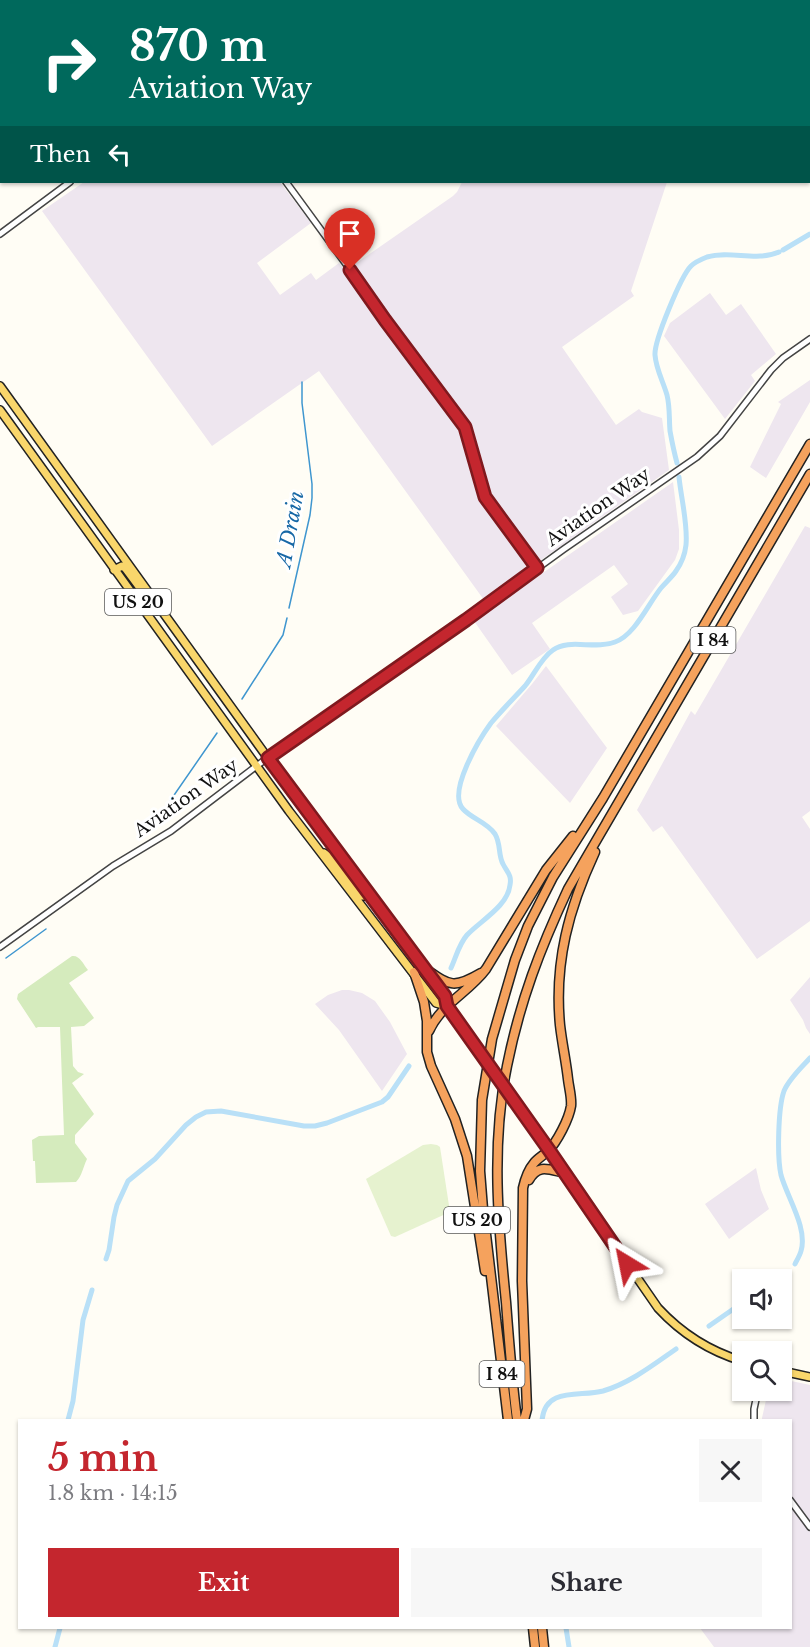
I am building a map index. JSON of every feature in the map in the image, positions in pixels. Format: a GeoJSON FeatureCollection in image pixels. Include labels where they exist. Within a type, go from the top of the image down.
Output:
{"type":"FeatureCollection","features":[{"type":"Feature","properties":{"kind":"highway","name":"I 84"},"geometry":{"type":"LineString","coordinates":[[508,1419],[480,1171],[482,1100],[492,1039],[515,960],[528,926],[553,877],[603,798],[810,444]]}},
{"type":"Feature","properties":{"kind":"highway","name":"I 84"},"geometry":{"type":"LineString","coordinates":[[517,1419],[498,1227],[497,1146],[506,1068],[525,993],[538,956],[568,889],[810,474]]}},
{"type":"Feature","properties":{"kind":"highway"},"geometry":{"type":"LineString","coordinates":[[428,1036],[440,1012],[478,980],[546,870],[603,798]]}},
{"type":"Feature","properties":{"kind":"highway"},"geometry":{"type":"LineString","coordinates":[[549,1150],[567,1119],[571,1106],[558,996],[566,932],[587,870],[616,805]]}},
{"type":"Feature","properties":{"kind":"highway"},"geometry":{"type":"LineString","coordinates":[[423,967],[444,982],[454,984],[469,980],[486,969]]}},
{"type":"Feature","properties":{"kind":"highway","name":"US 20"},"geometry":{"type":"LineString","coordinates":[[414,972],[424,1002],[428,1036],[427,1052],[431,1066],[455,1119],[467,1156],[490,1301],[497,1328]]}},
{"type":"Feature","properties":{"kind":"highway","name":"US 20"},"geometry":{"type":"LineString","coordinates":[[524,1419],[527,1409],[522,1281],[523,1188],[526,1176],[534,1162],[549,1150]]}},
{"type":"Feature","properties":{"kind":"highway"},"geometry":{"type":"LineString","coordinates":[[523,1209],[533,1173],[543,1168],[565,1173]]}},
{"type":"Feature","properties":{"kind":"highway"},"geometry":{"type":"LineString","coordinates":[[533,1629],[535,1647]]}},
{"type":"Feature","properties":{"kind":"highway"},"geometry":{"type":"LineString","coordinates":[[542,1629],[544,1647]]}},
{"type":"Feature","properties":{"kind":"main road","name":"US 20"},"geometry":{"type":"LineString","coordinates":[[0,386],[268,758],[445,996],[447,1006],[549,1150]]}},
{"type":"Feature","properties":{"kind":"main road","name":"US 20"},"geometry":{"type":"LineString","coordinates":[[0,410],[315,846],[436,1003],[447,1006]]}},
{"type":"Feature","properties":{"kind":"main road"},"geometry":{"type":"LineString","coordinates":[[114,570],[122,566],[125,568],[151,605],[180,635]]}},
{"type":"Feature","properties":{"kind":"main road"},"geometry":{"type":"LineString","coordinates":[[315,846],[332,859],[361,896],[369,894]]}},
{"type":"Feature","properties":{"kind":"main road"},"geometry":{"type":"LineString","coordinates":[[549,1150],[649,1296],[668,1318],[698,1342],[732,1358]]}},
{"type":"Feature","properties":{"kind":"main road"},"geometry":{"type":"LineString","coordinates":[[792,1373],[810,1377]]}},
{"type":"Feature","properties":{"kind":"street"},"geometry":{"type":"LineString","coordinates":[[0,234],[69,183]]}},
{"type":"Feature","properties":{"kind":"street"},"geometry":{"type":"LineString","coordinates":[[287,183],[465,427],[485,497],[537,568]]}},
{"type":"Feature","properties":{"kind":"street","name":"Aviation Way"},"geometry":{"type":"LineString","coordinates":[[0,947],[113,866],[171,831],[268,758],[697,457],[720,436],[771,370],[810,339]]}},
{"type":"Feature","properties":{"kind":"street"},"geometry":{"type":"LineString","coordinates":[[754,1419],[756,1401]]}},
{"type":"Feature","properties":{"kind":"street"},"geometry":{"type":"LineString","coordinates":[[792,1503],[810,1527]]}},
{"type":"Feature","properties":{"kind":"shaded area"},"geometry":{"type":"Polygon","coordinates":[[[83,183],[281,183],[311,223],[257,263],[280,295],[311,273],[316,280],[339,263],[345,271],[453,196],[462,183],[667,183],[631,291],[634,296],[562,347],[616,425],[639,409],[662,418],[669,470],[484,600],[319,371],[212,446],[42,211],[83,183]]]}},
{"type":"Feature","properties":{"kind":"shaded area"},"geometry":{"type":"Polygon","coordinates":[[[710,293],[726,315],[741,304],[776,354],[751,375],[755,381],[725,419],[664,336],[670,323],[710,293]]]}},
{"type":"Feature","properties":{"kind":"shaded area"},"geometry":{"type":"Polygon","coordinates":[[[810,380],[810,402],[766,478],[750,467],[781,404],[778,402],[810,380]]]}},
{"type":"Feature","properties":{"kind":"shaded area"},"geometry":{"type":"Polygon","coordinates":[[[673,482],[679,549],[675,560],[638,611],[623,615],[611,597],[628,584],[614,565],[532,623],[550,649],[512,675],[474,621],[673,482]]]}},
{"type":"Feature","properties":{"kind":"shaded area"},"geometry":{"type":"Polygon","coordinates":[[[805,526],[810,528],[810,811],[802,817],[810,829],[810,921],[757,959],[662,826],[653,832],[637,810],[691,711],[695,715],[805,526]]]}},
{"type":"Feature","properties":{"kind":"shaded area"},"geometry":{"type":"Polygon","coordinates":[[[546,666],[607,748],[570,803],[496,726],[546,666]]]}},
{"type":"Feature","properties":{"kind":"shaded area"},"geometry":{"type":"Polygon","coordinates":[[[810,977],[810,1034],[790,1000],[810,977]]]}},
{"type":"Feature","properties":{"kind":"shaded area"},"geometry":{"type":"Polygon","coordinates":[[[342,990],[362,993],[375,1001],[390,1022],[407,1054],[382,1091],[339,1030],[315,1004],[328,995],[342,990]]]}},
{"type":"Feature","properties":{"kind":"shaded area"},"geometry":{"type":"Polygon","coordinates":[[[756,1168],[761,1190],[769,1209],[729,1239],[705,1204],[756,1168]]]}},
{"type":"Feature","properties":{"kind":"shaded area"},"geometry":{"type":"Polygon","coordinates":[[[792,1381],[810,1385],[810,1647],[714,1647],[701,1629],[792,1629],[792,1419],[762,1419],[766,1401],[792,1401],[792,1381]]]}},
{"type":"Feature","properties":{"kind":"green space"},"geometry":{"type":"Polygon","coordinates":[[[72,956],[79,958],[88,970],[69,983],[94,1018],[84,1026],[71,1027],[73,1066],[78,1072],[84,1074],[72,1083],[94,1114],[75,1135],[75,1143],[87,1159],[76,1182],[36,1183],[32,1140],[39,1136],[64,1135],[60,1027],[36,1028],[17,999],[18,994],[72,956]]]}},
{"type":"Feature","properties":{"kind":"green space"},"geometry":{"type":"Polygon","coordinates":[[[431,1144],[440,1147],[450,1212],[395,1237],[391,1236],[366,1179],[423,1145],[431,1144]]]}},
{"type":"Feature","properties":{"kind":"waterway"},"geometry":{"type":"LineString","coordinates":[[783,250],[810,234]]}},
{"type":"Feature","properties":{"kind":"waterway"},"geometry":{"type":"LineString","coordinates":[[677,463],[670,431],[668,400],[655,355],[663,323],[681,282],[691,266],[707,257],[716,255],[761,256],[779,252]]}},
{"type":"Feature","properties":{"kind":"waterway","name":"A Drain"},"geometry":{"type":"LineString","coordinates":[[289,608],[312,498],[302,403],[302,382]]}},
{"type":"Feature","properties":{"kind":"waterway"},"geometry":{"type":"LineString","coordinates":[[451,968],[464,939],[504,900],[510,882],[509,874],[501,861],[495,834],[488,826],[463,809],[459,801],[459,790],[467,765],[491,723],[525,686],[549,653],[567,645],[607,644],[622,638],[635,626],[680,565],[685,552],[686,537],[679,477]]}},
{"type":"Feature","properties":{"kind":"waterway","name":"A Drain"},"geometry":{"type":"LineString","coordinates":[[242,699],[283,635],[287,618]]}},
{"type":"Feature","properties":{"kind":"waterway","name":"A Drain"},"geometry":{"type":"LineString","coordinates":[[161,814],[217,733]]}},
{"type":"Feature","properties":{"kind":"waterway","name":"A Drain"},"geometry":{"type":"LineString","coordinates":[[6,958],[46,929]]}},
{"type":"Feature","properties":{"kind":"waterway"},"geometry":{"type":"LineString","coordinates":[[795,1264],[801,1251],[802,1233],[781,1175],[779,1120],[784,1091],[795,1074],[810,1058]]}},
{"type":"Feature","properties":{"kind":"waterway"},"geometry":{"type":"LineString","coordinates":[[106,1259],[117,1205],[128,1181],[155,1159],[196,1117],[206,1112],[221,1111],[315,1126],[382,1102],[388,1097],[409,1066]]}},
{"type":"Feature","properties":{"kind":"waterway"},"geometry":{"type":"LineString","coordinates":[[68,1419],[73,1401],[83,1320],[92,1290]]}},
{"type":"Feature","properties":{"kind":"waterway"},"geometry":{"type":"LineString","coordinates":[[709,1326],[732,1310]]}},
{"type":"Feature","properties":{"kind":"waterway"},"geometry":{"type":"LineString","coordinates":[[542,1419],[546,1407],[556,1398],[613,1388],[641,1373],[676,1349]]}},
{"type":"Feature","properties":{"kind":"waterway"},"geometry":{"type":"LineString","coordinates":[[55,1647],[60,1629]]}},
{"type":"Feature","properties":{"kind":"waterway"},"geometry":{"type":"LineString","coordinates":[[566,1629],[569,1647]]}},
{"type":"Feature","properties":{"kind":"route"},"geometry":{"type":"LineString","coordinates":[[350,270],[465,427],[485,497],[537,568],[268,758],[445,996],[447,1006],[627,1264]]}}]}
